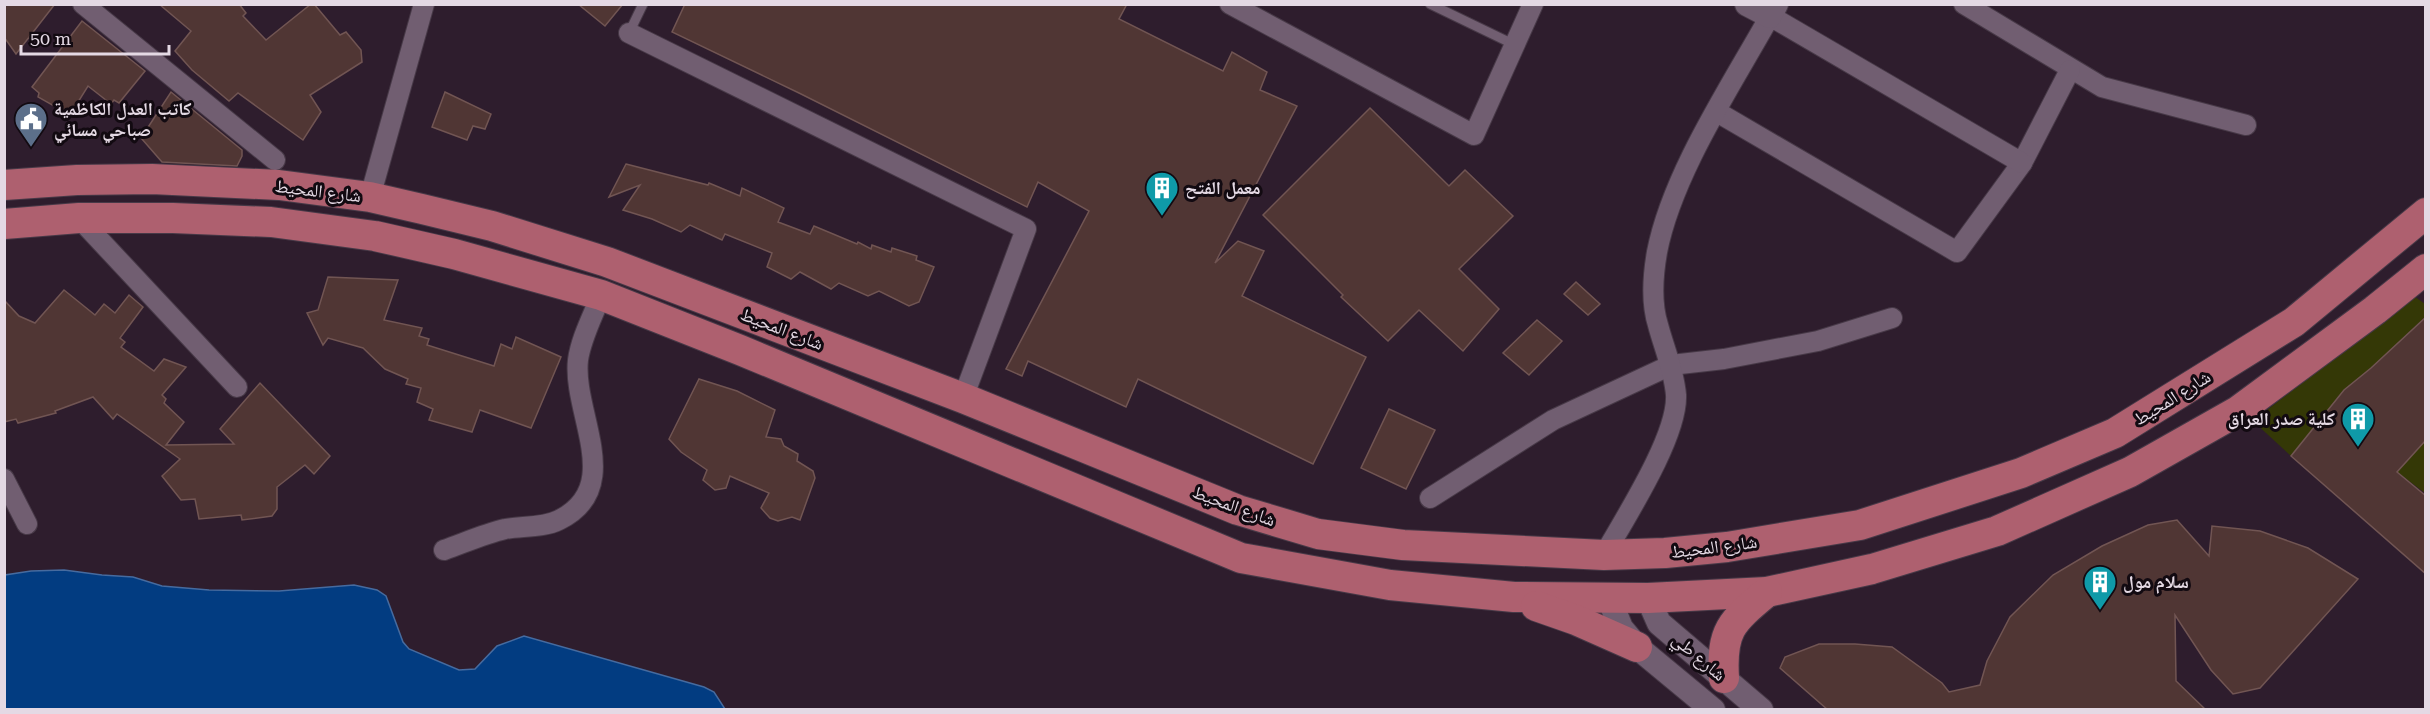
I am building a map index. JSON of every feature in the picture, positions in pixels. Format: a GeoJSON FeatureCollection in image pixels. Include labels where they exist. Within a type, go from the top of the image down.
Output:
{"type":"FeatureCollection","features":[{"type":"Feature","properties":{"kind":"main road","name":"شارع المحيط"},"geometry":{"type":"LineString","coordinates":[[4,186],[76,180],[152,179],[279,185],[370,197],[492,226],[607,262],[963,398],[1238,510],[1318,534],[1403,545],[1606,559],[1727,547],[1860,525],[2021,473],[2115,433],[2294,322],[2426,213]]}},
{"type":"Feature","properties":{"kind":"main road","name":"شارع المحيط"},"geometry":{"type":"LineString","coordinates":[[4,224],[79,218],[173,218],[272,222],[375,236],[454,254],[601,295],[740,350],[1241,558],[1390,585],[1514,597],[1662,598],[1767,592],[1872,569],[1997,531],[2130,472],[2238,411],[2375,310],[2426,269]]}},
{"type":"Feature","properties":{"kind":"main road"},"geometry":{"type":"LineString","coordinates":[[1577,598],[1586,589],[1591,577],[1590,564],[1606,559],[1639,579],[1662,598],[1668,586],[1665,573],[1671,552]]}},
{"type":"Feature","properties":{"kind":"main road"},"geometry":{"type":"LineString","coordinates":[[1606,559],[1619,579],[1608,598]]}},
{"type":"Feature","properties":{"kind":"main road"},"geometry":{"type":"LineString","coordinates":[[1724,678],[1722,650],[1729,630],[1744,611],[1767,592]]}},
{"type":"Feature","properties":{"kind":"main road"},"geometry":{"type":"LineString","coordinates":[[1514,597],[1576,620],[1636,647]]}},
{"type":"Feature","properties":{"kind":"street"},"geometry":{"type":"LineString","coordinates":[[83,4],[275,160]]}},
{"type":"Feature","properties":{"kind":"street"},"geometry":{"type":"LineString","coordinates":[[370,197],[424,4]]}},
{"type":"Feature","properties":{"kind":"street"},"geometry":{"type":"LineString","coordinates":[[1230,4],[1474,135],[1533,4]]}},
{"type":"Feature","properties":{"kind":"street"},"geometry":{"type":"LineString","coordinates":[[1747,4],[1773,10],[2022,163]]}},
{"type":"Feature","properties":{"kind":"street"},"geometry":{"type":"LineString","coordinates":[[1964,4],[2070,70],[2102,87],[2246,125]]}},
{"type":"Feature","properties":{"kind":"street"},"geometry":{"type":"LineString","coordinates":[[1606,559],[1658,458],[1676,398],[1671,364],[1657,322],[1654,288],[1657,252],[1686,168],[1773,10]]}},
{"type":"Feature","properties":{"kind":"street"},"geometry":{"type":"LineString","coordinates":[[629,33],[1026,229],[963,398]]}},
{"type":"Feature","properties":{"kind":"street"},"geometry":{"type":"LineString","coordinates":[[1717,112],[1957,252],[2022,163],[2070,70]]}},
{"type":"Feature","properties":{"kind":"street"},"geometry":{"type":"LineString","coordinates":[[79,218],[237,387]]}},
{"type":"Feature","properties":{"kind":"street"},"geometry":{"type":"LineString","coordinates":[[444,550],[490,533],[557,521],[572,512],[584,499],[591,483],[594,466],[578,376],[578,360],[586,330],[601,295]]}},
{"type":"Feature","properties":{"kind":"street"},"geometry":{"type":"LineString","coordinates":[[1430,498],[1552,420],[1671,364],[1725,359],[1818,341],[1893,318]]}},
{"type":"Feature","properties":{"kind":"street"},"geometry":{"type":"LineString","coordinates":[[4,479],[27,524]]}},
{"type":"Feature","properties":{"kind":"street","name":"شارع طي"},"geometry":{"type":"LineString","coordinates":[[1608,598],[1621,628],[1636,647],[1713,710]]}},
{"type":"Feature","properties":{"kind":"street","name":"شارع طي"},"geometry":{"type":"LineString","coordinates":[[1662,598],[1659,623],[1761,710]]}},
{"type":"Feature","properties":{"kind":"lane"},"geometry":{"type":"LineString","coordinates":[[629,33],[643,4]]}},
{"type":"Feature","properties":{"kind":"lane"},"geometry":{"type":"LineString","coordinates":[[1430,4],[1515,45]]}},
{"type":"Feature","properties":{"kind":"green space"},"geometry":{"type":"Polygon","coordinates":[[[2414,296],[2425,304],[2425,317],[2344,390],[2291,456],[2253,421],[2414,296]]]}},
{"type":"Feature","properties":{"kind":"green space"},"geometry":{"type":"Polygon","coordinates":[[[2425,440],[2425,493],[2397,472],[2425,440]]]}},
{"type":"Feature","properties":{"kind":"water"},"geometry":{"type":"Polygon","coordinates":[[[64,570],[133,577],[162,586],[209,590],[279,591],[354,585],[377,590],[386,596],[403,642],[409,649],[459,670],[475,669],[497,646],[524,636],[704,687],[714,692],[725,709],[5,709],[5,575],[64,570]]]}},
{"type":"Feature","properties":{"kind":"building"},"geometry":{"type":"Polygon","coordinates":[[[4,4],[55,4],[16,54],[4,37],[4,4]]]}},
{"type":"Feature","properties":{"kind":"building"},"geometry":{"type":"Polygon","coordinates":[[[159,4],[239,4],[246,13],[243,16],[266,40],[314,4],[340,35],[346,32],[361,50],[362,62],[310,95],[321,112],[303,140],[238,93],[229,101],[192,70],[175,51],[191,31],[159,4]]]}},
{"type":"Feature","properties":{"kind":"building"},"geometry":{"type":"Polygon","coordinates":[[[578,4],[623,4],[605,26],[578,4]]]}},
{"type":"Feature","properties":{"kind":"building","name":"معمل الفتح"},"geometry":{"type":"Polygon","coordinates":[[[685,4],[1127,4],[1119,19],[1223,71],[1232,52],[1267,72],[1260,90],[1297,106],[1215,263],[1238,241],[1264,251],[1242,296],[1366,357],[1313,464],[1138,379],[1126,407],[1028,361],[1022,376],[1006,369],[1089,211],[1038,182],[1027,207],[672,32],[685,4]]]}},
{"type":"Feature","properties":{"kind":"building"},"geometry":{"type":"Polygon","coordinates":[[[82,21],[145,71],[119,103],[114,100],[111,104],[88,86],[70,115],[38,97],[39,93],[32,87],[82,21]]]}},
{"type":"Feature","properties":{"kind":"building"},"geometry":{"type":"Polygon","coordinates":[[[171,92],[242,150],[237,166],[162,162],[141,138],[171,92]]]}},
{"type":"Feature","properties":{"kind":"building"},"geometry":{"type":"Polygon","coordinates":[[[445,92],[491,114],[485,129],[473,126],[467,140],[432,127],[445,92]]]}},
{"type":"Feature","properties":{"kind":"building"},"geometry":{"type":"Polygon","coordinates":[[[1370,108],[1449,186],[1465,170],[1513,216],[1459,269],[1499,309],[1463,351],[1419,310],[1388,341],[1341,297],[1343,295],[1263,215],[1370,108]]]}},
{"type":"Feature","properties":{"kind":"building"},"geometry":{"type":"Polygon","coordinates":[[[626,164],[708,185],[709,183],[740,196],[742,188],[784,208],[778,222],[810,234],[814,226],[871,249],[872,245],[891,252],[892,248],[917,256],[916,260],[934,267],[919,302],[909,306],[879,291],[868,296],[839,283],[831,289],[800,272],[791,279],[767,267],[772,253],[725,234],[722,240],[690,225],[681,232],[652,219],[623,210],[640,185],[609,197],[626,164]]]}},
{"type":"Feature","properties":{"kind":"building"},"geometry":{"type":"Polygon","coordinates":[[[328,277],[398,280],[384,320],[422,328],[419,336],[429,339],[427,345],[494,366],[501,344],[512,349],[516,337],[561,357],[531,428],[480,410],[472,432],[429,420],[433,409],[417,402],[421,388],[406,384],[408,379],[385,369],[363,348],[328,338],[323,345],[307,313],[318,310],[328,277]]]}},
{"type":"Feature","properties":{"kind":"building"},"geometry":{"type":"Polygon","coordinates":[[[1576,282],[1600,304],[1588,315],[1564,294],[1576,282]]]}},
{"type":"Feature","properties":{"kind":"building"},"geometry":{"type":"Polygon","coordinates":[[[64,290],[95,315],[104,304],[115,313],[129,295],[143,307],[120,338],[125,342],[121,347],[154,371],[164,359],[186,367],[162,395],[166,399],[164,403],[184,422],[166,445],[234,444],[220,429],[260,383],[330,456],[314,474],[305,465],[277,487],[277,509],[272,516],[242,520],[241,515],[199,519],[195,499],[181,500],[162,476],[180,459],[117,414],[113,419],[93,397],[55,411],[56,413],[18,423],[16,419],[4,422],[4,300],[19,316],[35,323],[64,290]]]}},
{"type":"Feature","properties":{"kind":"building","name":"كلية صدر العراق"},"geometry":{"type":"Polygon","coordinates":[[[2426,317],[2426,440],[2397,472],[2426,496],[2426,574],[2291,456],[2344,390],[2426,317]]]}},
{"type":"Feature","properties":{"kind":"building"},"geometry":{"type":"Polygon","coordinates":[[[1537,320],[1562,341],[1529,375],[1503,353],[1537,320]]]}},
{"type":"Feature","properties":{"kind":"building"},"geometry":{"type":"Polygon","coordinates":[[[699,379],[737,391],[775,410],[766,437],[781,439],[784,446],[798,454],[797,461],[813,471],[815,478],[800,520],[792,517],[778,521],[770,518],[761,508],[769,493],[730,476],[726,488],[715,490],[703,480],[707,470],[681,452],[669,439],[699,379]]]}},
{"type":"Feature","properties":{"kind":"building"},"geometry":{"type":"Polygon","coordinates":[[[1389,409],[1435,430],[1406,489],[1361,468],[1389,409]]]}},
{"type":"Feature","properties":{"kind":"building","name":"سلام مول"},"geometry":{"type":"Polygon","coordinates":[[[2177,520],[2209,556],[2212,526],[2260,531],[2308,548],[2358,579],[2260,688],[2233,694],[2211,670],[2175,615],[2176,681],[2206,710],[1828,710],[1780,668],[1785,657],[1819,644],[1892,647],[1942,683],[1949,692],[1980,685],[1987,661],[2010,617],[2053,575],[2102,546],[2148,525],[2177,520]]]}},
{"type":"Feature","properties":{"kind":"place","name":"كاتب العدل الكاظمية صباحي مسائي"},"geometry":{"type":"Point","coordinates":[31,148]}},
{"type":"Feature","properties":{"kind":"place","name":"معمل الفتح"},"geometry":{"type":"Point","coordinates":[1162,217]}},
{"type":"Feature","properties":{"kind":"place","name":"كلية صدر العراق"},"geometry":{"type":"Point","coordinates":[2358,448]}},
{"type":"Feature","properties":{"kind":"place","name":"سلام مول"},"geometry":{"type":"Point","coordinates":[2100,611]}}]}
